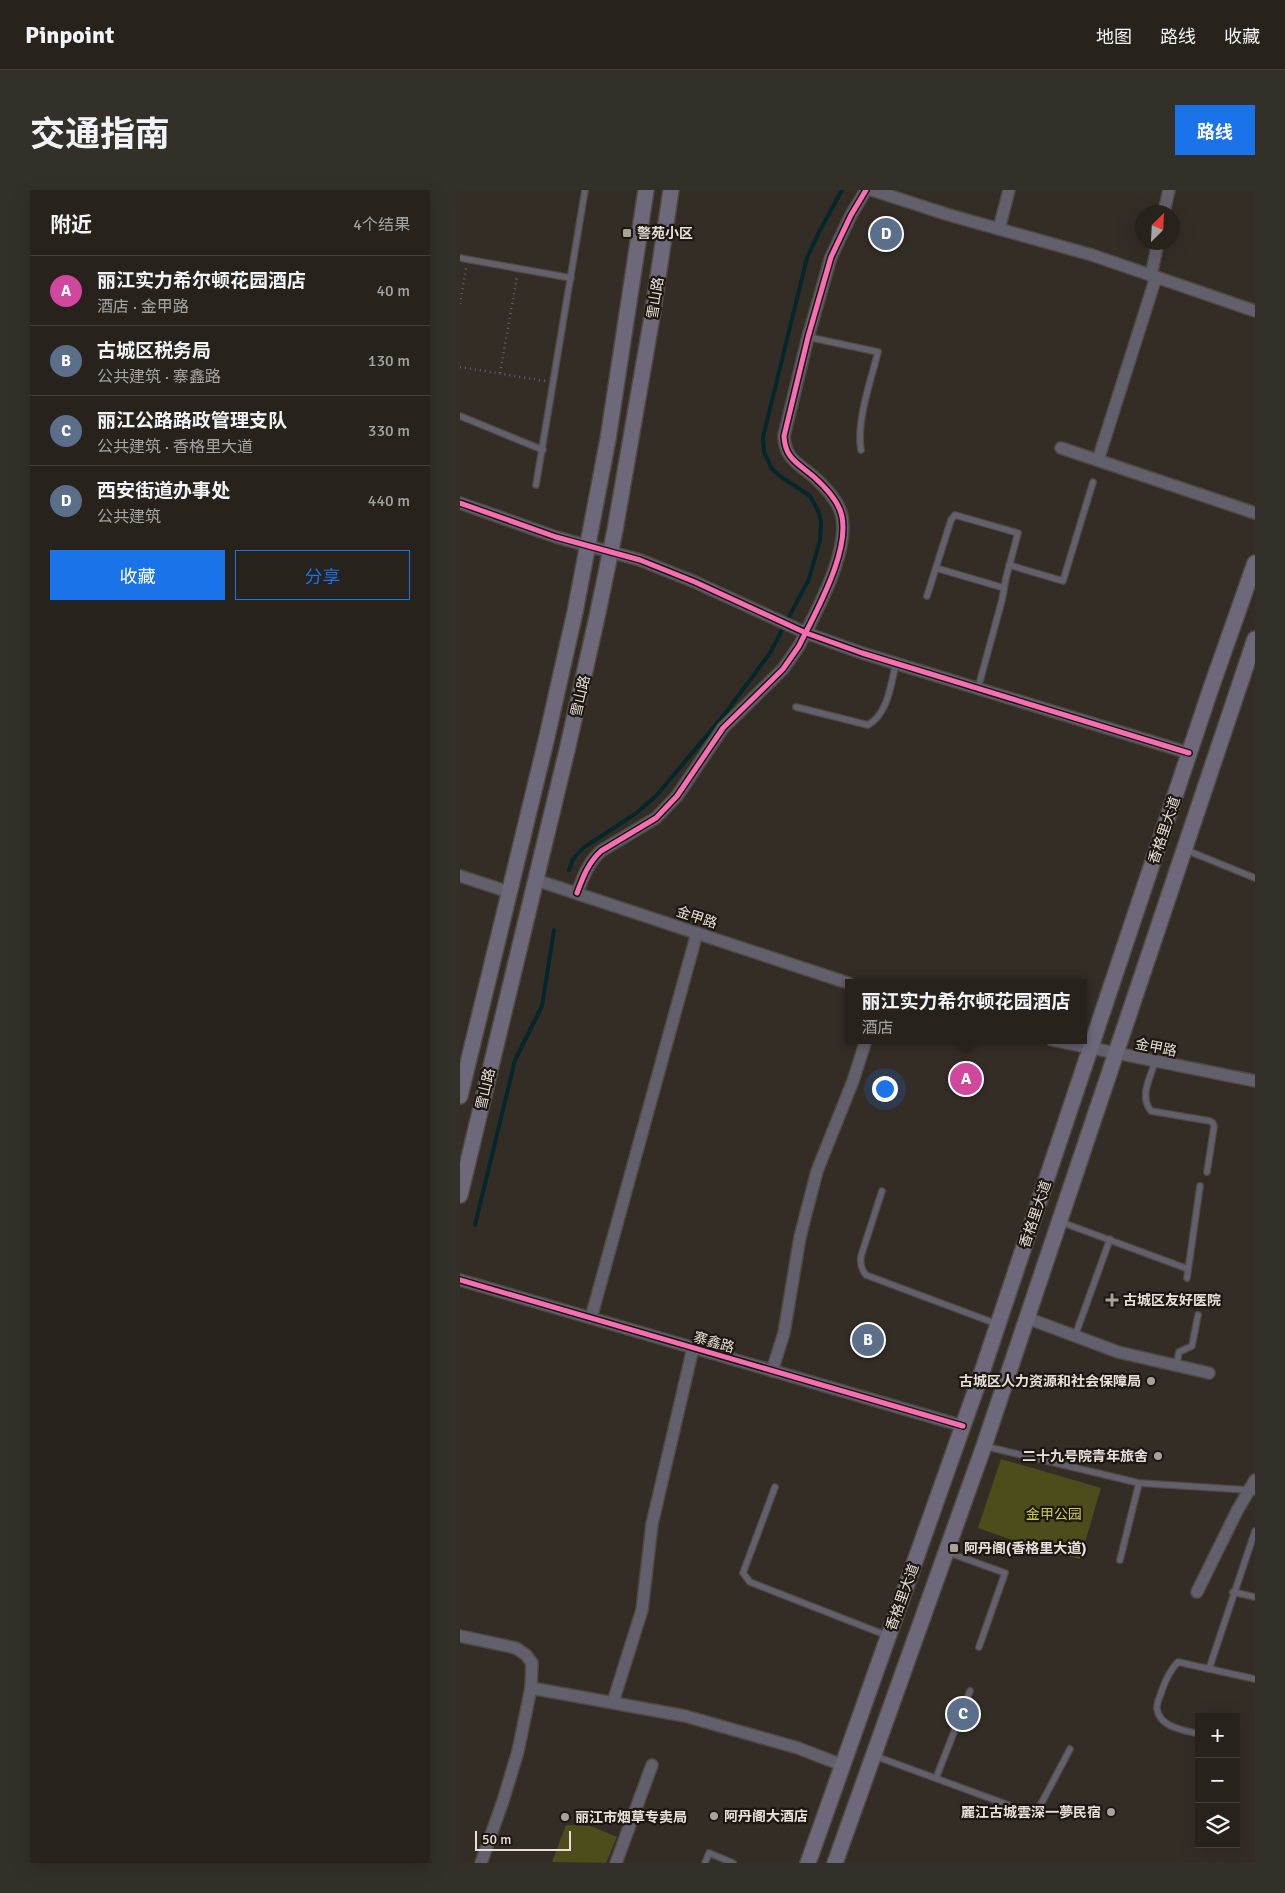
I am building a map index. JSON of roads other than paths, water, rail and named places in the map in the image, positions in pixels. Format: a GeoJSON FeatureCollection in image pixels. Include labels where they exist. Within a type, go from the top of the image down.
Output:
{"type":"FeatureCollection","features":[{"type":"Feature","properties":{"kind":"main road","name":"雪山路"},"geometry":{"type":"LineString","coordinates":[[460,1096],[563,668],[588,546],[628,313],[646,190]]}},
{"type":"Feature","properties":{"kind":"main road","name":"雪山路"},"geometry":{"type":"LineString","coordinates":[[460,1195],[583,682],[610,552],[651,327],[671,190]]}},
{"type":"Feature","properties":{"kind":"main road","name":"香格里大道"},"geometry":{"type":"LineString","coordinates":[[808,1863],[963,1426],[1255,563]]}},
{"type":"Feature","properties":{"kind":"main road","name":"香格里大道"},"geometry":{"type":"LineString","coordinates":[[834,1863],[984,1446],[1255,639]]}},
{"type":"Feature","properties":{"kind":"street"},"geometry":{"type":"LineString","coordinates":[[577,893],[588,868],[596,856],[601,851],[656,818],[688,780],[723,728],[783,669],[800,646],[838,562],[842,541],[840,511],[832,497],[821,484],[792,460],[784,442],[785,430],[808,337],[831,257],[851,215],[866,190]]}},
{"type":"Feature","properties":{"kind":"street"},"geometry":{"type":"LineString","coordinates":[[872,190],[949,216],[1092,255],[1255,312]]}},
{"type":"Feature","properties":{"kind":"street"},"geometry":{"type":"LineString","coordinates":[[999,229],[1009,190]]}},
{"type":"Feature","properties":{"kind":"street"},"geometry":{"type":"LineString","coordinates":[[1166,205],[1169,190]]}},
{"type":"Feature","properties":{"kind":"street"},"geometry":{"type":"LineString","coordinates":[[1098,460],[1154,276],[1157,250]]}},
{"type":"Feature","properties":{"kind":"street"},"geometry":{"type":"LineString","coordinates":[[1061,448],[1255,513]]}},
{"type":"Feature","properties":{"kind":"street"},"geometry":{"type":"LineString","coordinates":[[460,503],[556,538],[640,560],[695,582],[806,633],[896,663],[1190,753]]}},
{"type":"Feature","properties":{"kind":"street"},"geometry":{"type":"LineString","coordinates":[[460,876],[509,892]]}},
{"type":"Feature","properties":{"kind":"street","name":"金甲路"},"geometry":{"type":"LineString","coordinates":[[536,880],[845,982]]}},
{"type":"Feature","properties":{"kind":"street"},"geometry":{"type":"LineString","coordinates":[[591,1318],[697,933]]}},
{"type":"Feature","properties":{"kind":"street"},"geometry":{"type":"LineString","coordinates":[[772,1371],[784,1333],[800,1237],[817,1171],[865,1044]]}},
{"type":"Feature","properties":{"kind":"street","name":"金甲路"},"geometry":{"type":"LineString","coordinates":[[1069,1044],[1255,1082]]}},
{"type":"Feature","properties":{"kind":"street","name":"寨鑫路"},"geometry":{"type":"LineString","coordinates":[[460,1280],[963,1426]]}},
{"type":"Feature","properties":{"kind":"street"},"geometry":{"type":"LineString","coordinates":[[1026,1318],[1118,1352],[1208,1373]]}},
{"type":"Feature","properties":{"kind":"street"},"geometry":{"type":"LineString","coordinates":[[613,1702],[642,1610],[652,1524],[693,1348]]}},
{"type":"Feature","properties":{"kind":"street"},"geometry":{"type":"LineString","coordinates":[[1197,1592],[1251,1491],[1255,1480]]}},
{"type":"Feature","properties":{"kind":"street"},"geometry":{"type":"LineString","coordinates":[[460,1636],[510,1646],[522,1651],[532,1664],[531,1688],[511,1776],[481,1863]]}},
{"type":"Feature","properties":{"kind":"street"},"geometry":{"type":"LineString","coordinates":[[531,1688],[685,1716],[798,1748],[842,1765]]}},
{"type":"Feature","properties":{"kind":"street"},"geometry":{"type":"LineString","coordinates":[[616,1863],[652,1766]]}},
{"type":"Feature","properties":{"kind":"lane"},"geometry":{"type":"LineString","coordinates":[[536,485],[585,190]]}},
{"type":"Feature","properties":{"kind":"lane"},"geometry":{"type":"LineString","coordinates":[[460,258],[571,278]]}},
{"type":"Feature","properties":{"kind":"lane"},"geometry":{"type":"LineString","coordinates":[[808,337],[878,352],[860,425],[859,439],[861,450]]}},
{"type":"Feature","properties":{"kind":"lane"},"geometry":{"type":"LineString","coordinates":[[460,416],[542,450]]}},
{"type":"Feature","properties":{"kind":"lane"},"geometry":{"type":"LineString","coordinates":[[1009,565],[1063,581],[1093,482]]}},
{"type":"Feature","properties":{"kind":"lane"},"geometry":{"type":"LineString","coordinates":[[927,596],[951,520],[955,515],[1018,533],[978,688]]}},
{"type":"Feature","properties":{"kind":"lane"},"geometry":{"type":"LineString","coordinates":[[936,568],[1004,588]]}},
{"type":"Feature","properties":{"kind":"lane"},"geometry":{"type":"LineString","coordinates":[[796,707],[868,725],[877,719],[884,708],[896,663]]}},
{"type":"Feature","properties":{"kind":"lane"},"geometry":{"type":"LineString","coordinates":[[1184,849],[1255,878]]}},
{"type":"Feature","properties":{"kind":"lane"},"geometry":{"type":"LineString","coordinates":[[1155,1062],[1144,1096],[1145,1102],[1151,1111],[1214,1123],[1207,1172]]}},
{"type":"Feature","properties":{"kind":"lane"},"geometry":{"type":"LineString","coordinates":[[1187,1278],[1200,1186]]}},
{"type":"Feature","properties":{"kind":"lane"},"geometry":{"type":"LineString","coordinates":[[882,1191],[860,1264],[866,1275],[998,1324]]}},
{"type":"Feature","properties":{"kind":"lane"},"geometry":{"type":"LineString","coordinates":[[1059,1221],[1188,1269]]}},
{"type":"Feature","properties":{"kind":"lane"},"geometry":{"type":"LineString","coordinates":[[1075,1337],[1110,1239]]}},
{"type":"Feature","properties":{"kind":"lane"},"geometry":{"type":"LineString","coordinates":[[1176,1366],[1179,1352],[1192,1346],[1198,1315]]}},
{"type":"Feature","properties":{"kind":"lane"},"geometry":{"type":"LineString","coordinates":[[984,1446],[1140,1483],[1251,1491]]}},
{"type":"Feature","properties":{"kind":"lane"},"geometry":{"type":"LineString","coordinates":[[1120,1560],[1140,1483]]}},
{"type":"Feature","properties":{"kind":"lane"},"geometry":{"type":"LineString","coordinates":[[775,1487],[743,1573],[750,1582],[888,1636]]}},
{"type":"Feature","properties":{"kind":"lane"},"geometry":{"type":"LineString","coordinates":[[1209,1669],[1233,1592],[1255,1531]]}},
{"type":"Feature","properties":{"kind":"lane"},"geometry":{"type":"LineString","coordinates":[[945,1552],[1005,1573],[979,1646]]}},
{"type":"Feature","properties":{"kind":"lane"},"geometry":{"type":"LineString","coordinates":[[1233,1592],[1255,1597]]}},
{"type":"Feature","properties":{"kind":"lane"},"geometry":{"type":"LineString","coordinates":[[1195,1733],[1166,1724],[1160,1717],[1156,1707],[1167,1676],[1178,1662],[1255,1680]]}},
{"type":"Feature","properties":{"kind":"lane"},"geometry":{"type":"LineString","coordinates":[[936,1778],[970,1691]]}},
{"type":"Feature","properties":{"kind":"lane"},"geometry":{"type":"LineString","coordinates":[[873,1755],[1030,1813],[1039,1808],[1070,1749]]}},
{"type":"Feature","properties":{"kind":"lane"},"geometry":{"type":"LineString","coordinates":[[705,1863],[709,1853],[733,1863]]}},
{"type":"Feature","properties":{"kind":"waterway"},"geometry":{"type":"LineString","coordinates":[[569,870],[573,859],[583,848],[635,814],[656,796],[724,715],[770,653],[809,579],[820,540],[821,522],[819,513],[810,496],[772,469],[764,452],[763,437],[807,258],[842,190]]}},
{"type":"Feature","properties":{"kind":"waterway"},"geometry":{"type":"LineString","coordinates":[[475,1225],[515,1060],[542,1006],[554,930]]}},
{"type":"Feature","properties":{"kind":"place","name":"警苑小区"},"geometry":{"type":"Point","coordinates":[627,233]}},
{"type":"Feature","properties":{"kind":"place","name":"西安街道办事处"},"geometry":{"type":"Point","coordinates":[886,234]}},
{"type":"Feature","properties":{"kind":"place","name":"丽江实力希尔顿花园酒店"},"geometry":{"type":"Point","coordinates":[966,1079]}},
{"type":"Feature","properties":{"kind":"place","name":"古城区友好医院"},"geometry":{"type":"Point","coordinates":[1112,1300]}},
{"type":"Feature","properties":{"kind":"place","name":"古城区税务局"},"geometry":{"type":"Point","coordinates":[868,1340]}},
{"type":"Feature","properties":{"kind":"place","name":"古城区人力资源和社会保障局"},"geometry":{"type":"Point","coordinates":[1151,1381]}},
{"type":"Feature","properties":{"kind":"place","name":"二十九号院青年旅舍"},"geometry":{"type":"Point","coordinates":[1158,1456]}},
{"type":"Feature","properties":{"kind":"place","name":"阿丹阁(香格里大道)"},"geometry":{"type":"Point","coordinates":[954,1548]}},
{"type":"Feature","properties":{"kind":"place","name":"丽江公路路政管理支队"},"geometry":{"type":"Point","coordinates":[963,1714]}},
{"type":"Feature","properties":{"kind":"place","name":"麗江古城雲深一夢民宿"},"geometry":{"type":"Point","coordinates":[1111,1812]}},
{"type":"Feature","properties":{"kind":"place","name":"阿丹阁大酒店"},"geometry":{"type":"Point","coordinates":[714,1816]}},
{"type":"Feature","properties":{"kind":"place","name":"丽江市烟草专卖局"},"geometry":{"type":"Point","coordinates":[565,1817]}},
{"type":"Feature","properties":{"kind":"park label","name":"金甲公园"},"geometry":{"type":"Point","coordinates":[1054,1514]}}]}
